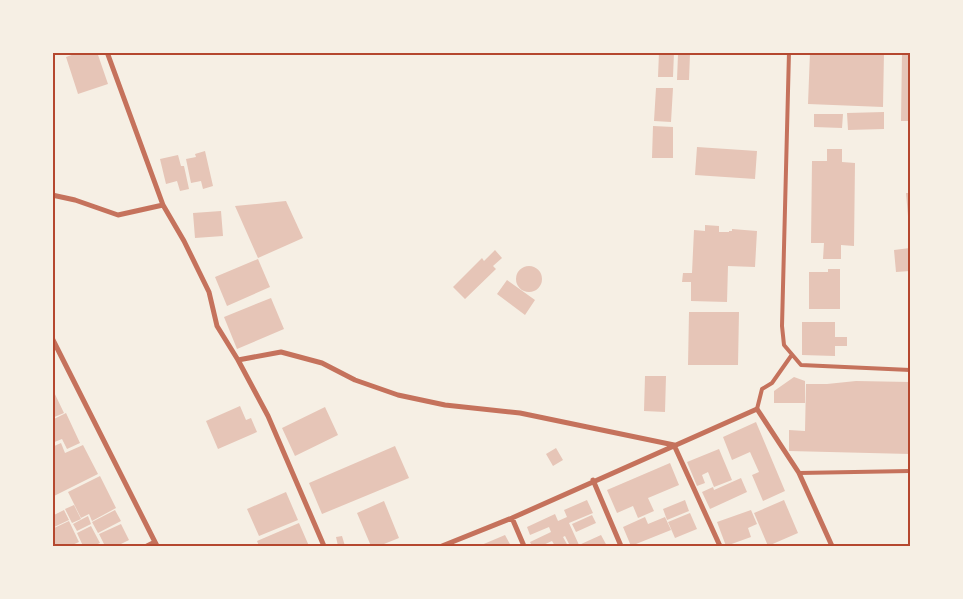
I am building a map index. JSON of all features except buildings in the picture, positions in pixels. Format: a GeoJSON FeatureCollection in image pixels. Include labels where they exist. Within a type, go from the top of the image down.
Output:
{"type":"FeatureCollection","features":[{"type":"Feature","properties":{"kind":"street"},"geometry":{"type":"LineString","coordinates":[[107,52],[163,205],[184,241],[209,292],[216,326],[238,360],[268,416],[324,546]]}},
{"type":"Feature","properties":{"kind":"street"},"geometry":{"type":"LineString","coordinates":[[52,195],[75,200],[118,214],[163,205]]}},
{"type":"Feature","properties":{"kind":"street"},"geometry":{"type":"LineString","coordinates":[[52,338],[156,544],[147,546]]}},
{"type":"Feature","properties":{"kind":"street"},"geometry":{"type":"LineString","coordinates":[[238,360],[281,352],[322,363],[355,380],[398,395],[445,405],[520,412],[674,445]]}},
{"type":"Feature","properties":{"kind":"street"},"geometry":{"type":"LineString","coordinates":[[442,546],[512,518],[593,480],[757,409],[799,473],[832,546]]}},
{"type":"Feature","properties":{"kind":"street"},"geometry":{"type":"LineString","coordinates":[[674,445],[720,546]]}},
{"type":"Feature","properties":{"kind":"street"},"geometry":{"type":"LineString","coordinates":[[593,480],[621,546]]}},
{"type":"Feature","properties":{"kind":"street"},"geometry":{"type":"LineString","coordinates":[[512,518],[524,546]]}},
{"type":"Feature","properties":{"kind":"lane"},"geometry":{"type":"LineString","coordinates":[[789,52],[782,326],[784,345],[791,356],[801,365],[910,370]]}},
{"type":"Feature","properties":{"kind":"lane"},"geometry":{"type":"LineString","coordinates":[[757,409],[762,389],[772,383],[791,356]]}},
{"type":"Feature","properties":{"kind":"lane"},"geometry":{"type":"LineString","coordinates":[[799,473],[910,471]]}}]}
